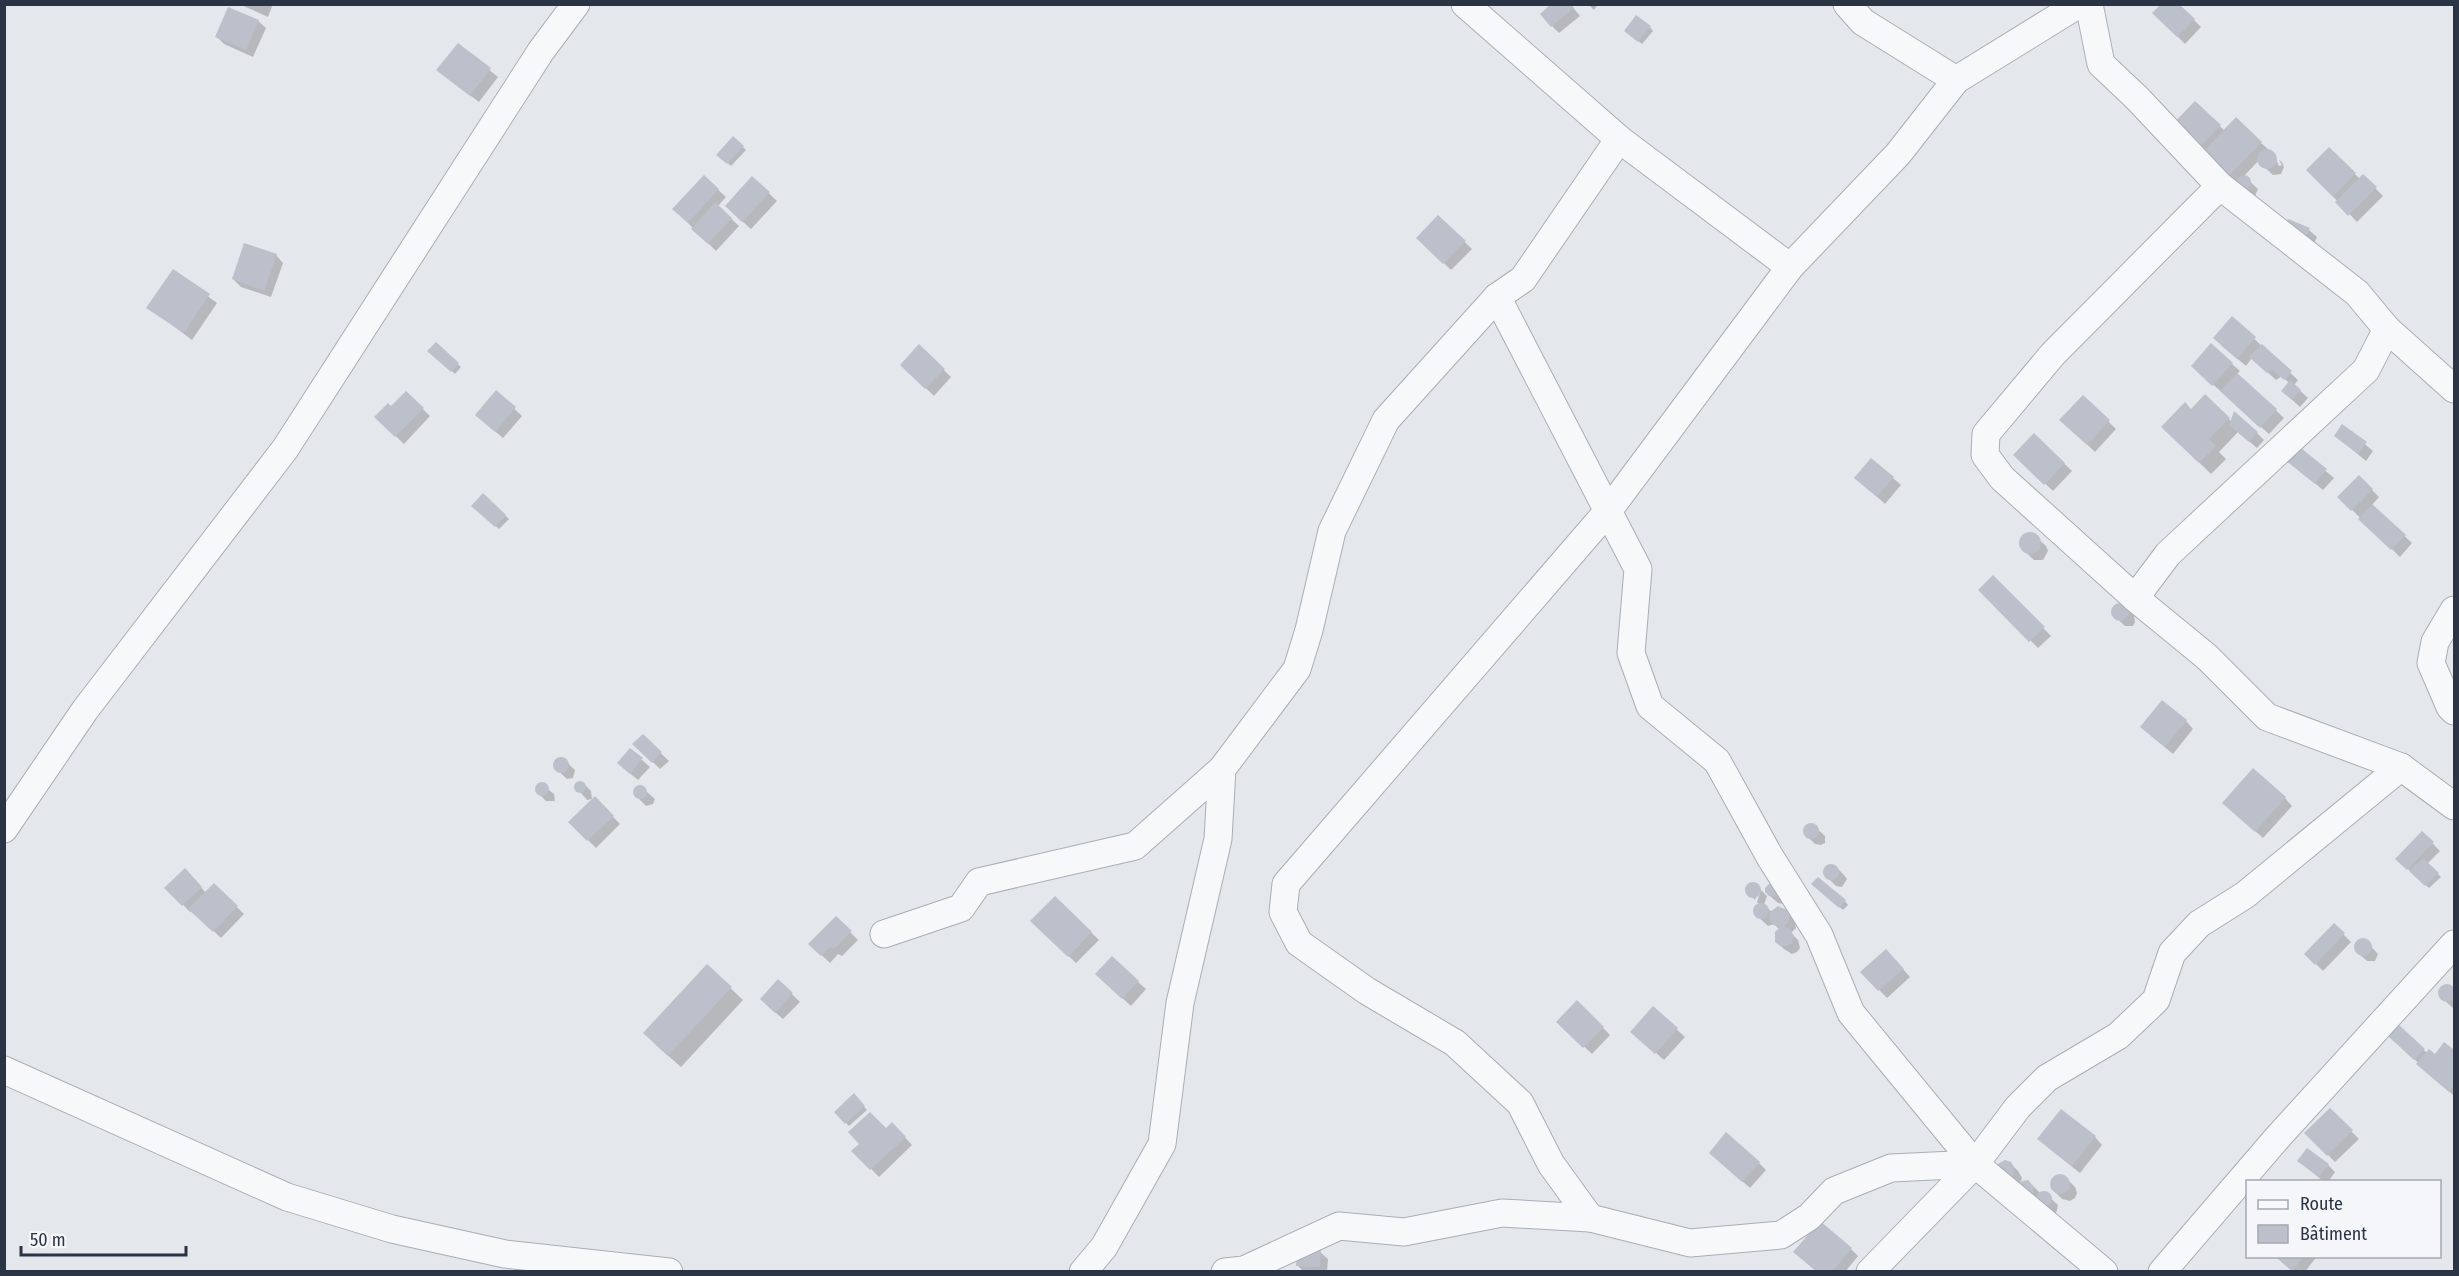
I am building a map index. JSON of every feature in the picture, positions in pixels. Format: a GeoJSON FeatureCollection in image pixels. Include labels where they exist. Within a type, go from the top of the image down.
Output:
{"type":"FeatureCollection","features":[{"type":"Feature","properties":{"kind":"street"},"geometry":{"type":"LineString","coordinates":[[4,829],[84,710],[285,449],[541,51],[576,4]]}},
{"type":"Feature","properties":{"kind":"street"},"geometry":{"type":"LineString","coordinates":[[1465,4],[1619,139],[1790,267]]}},
{"type":"Feature","properties":{"kind":"street"},"geometry":{"type":"LineString","coordinates":[[1847,4],[1863,22],[1956,80]]}},
{"type":"Feature","properties":{"kind":"street"},"geometry":{"type":"LineString","coordinates":[[1590,1218],[1551,1164],[1520,1102],[1455,1043],[1367,992],[1299,943],[1283,912],[1286,884],[1608,511],[1790,267],[1898,154],[1956,80],[2079,4]]}},
{"type":"Feature","properties":{"kind":"street"},"geometry":{"type":"LineString","coordinates":[[2089,4],[2101,64],[2137,98],[2220,186],[2357,293],[2387,329],[2454,389]]}},
{"type":"Feature","properties":{"kind":"street"},"geometry":{"type":"LineString","coordinates":[[884,934],[961,908],[979,882],[1135,846],[1222,770],[1297,669],[1309,630],[1332,531],[1386,420],[1497,297],[1523,279],[1619,139]]}},
{"type":"Feature","properties":{"kind":"street"},"geometry":{"type":"LineString","coordinates":[[2220,186],[2053,354],[1986,434],[1985,455],[2002,478],[2135,598],[2207,657],[2267,717],[2401,767],[2454,806]]}},
{"type":"Feature","properties":{"kind":"street"},"geometry":{"type":"LineString","coordinates":[[1497,297],[1638,569],[1631,654],[1650,706],[1717,762],[1770,857],[1819,935],[1851,1013],[1975,1164],[2104,1272]]}},
{"type":"Feature","properties":{"kind":"street"},"geometry":{"type":"LineString","coordinates":[[2135,598],[2168,554],[2366,370],[2387,329]]}},
{"type":"Feature","properties":{"kind":"street"},"geometry":{"type":"LineString","coordinates":[[2454,610],[2435,642],[2431,663],[2450,707],[2454,711]]}},
{"type":"Feature","properties":{"kind":"street"},"geometry":{"type":"LineString","coordinates":[[1870,1272],[1975,1164],[2018,1107],[2047,1078],[2118,1036],[2157,1000],[2172,953],[2199,924],[2245,895],[2401,767]]}},
{"type":"Feature","properties":{"kind":"street"},"geometry":{"type":"LineString","coordinates":[[1083,1272],[1104,1247],[1162,1144],[1180,1003],[1218,839],[1222,770]]}},
{"type":"Feature","properties":{"kind":"street"},"geometry":{"type":"LineString","coordinates":[[2162,1272],[2278,1137],[2454,944]]}},
{"type":"Feature","properties":{"kind":"street"},"geometry":{"type":"LineString","coordinates":[[4,1070],[298,1200],[392,1228],[505,1254],[669,1272]]}},
{"type":"Feature","properties":{"kind":"street"},"geometry":{"type":"LineString","coordinates":[[1225,1272],[1244,1270],[1339,1226],[1404,1232],[1502,1213],[1590,1218],[1690,1243],[1781,1235],[1809,1217],[1834,1191],[1891,1168],[1975,1164]]}},
{"type":"Feature","properties":{"kind":"building"},"geometry":{"type":"Polygon","coordinates":[[[1551,4],[1571,4],[1574,8],[1551,27],[1540,14],[1551,4]]]}},
{"type":"Feature","properties":{"kind":"building"},"geometry":{"type":"Polygon","coordinates":[[[2160,5],[2180,5],[2195,19],[2177,37],[2152,13],[2160,5]]]}},
{"type":"Feature","properties":{"kind":"building"},"geometry":{"type":"Polygon","coordinates":[[[228,7],[259,20],[246,50],[215,37],[228,7]]]}},
{"type":"Feature","properties":{"kind":"building"},"geometry":{"type":"Polygon","coordinates":[[[1636,15],[1651,26],[1638,42],[1624,31],[1636,15]]]}},
{"type":"Feature","properties":{"kind":"building"},"geometry":{"type":"Polygon","coordinates":[[[458,43],[491,68],[470,96],[436,70],[458,43]]]}},
{"type":"Feature","properties":{"kind":"building"},"geometry":{"type":"Polygon","coordinates":[[[2195,101],[2221,125],[2195,152],[2169,128],[2195,101]]]}},
{"type":"Feature","properties":{"kind":"building"},"geometry":{"type":"Polygon","coordinates":[[[2236,117],[2262,142],[2225,180],[2200,155],[2236,117]]]}},
{"type":"Feature","properties":{"kind":"building"},"geometry":{"type":"Polygon","coordinates":[[[733,136],[744,146],[727,164],[716,155],[733,136]]]}},
{"type":"Feature","properties":{"kind":"building"},"geometry":{"type":"Polygon","coordinates":[[[2329,147],[2356,173],[2333,197],[2306,170],[2329,147]]]}},
{"type":"Feature","properties":{"kind":"building"},"geometry":{"type":"Polygon","coordinates":[[[2267,149],[2274,152],[2277,159],[2274,166],[2267,169],[2260,166],[2257,159],[2260,152],[2267,149]]]}},
{"type":"Feature","properties":{"kind":"building"},"geometry":{"type":"Polygon","coordinates":[[[2363,174],[2377,187],[2348,216],[2335,202],[2363,174]]]}},
{"type":"Feature","properties":{"kind":"building"},"geometry":{"type":"Polygon","coordinates":[[[704,175],[719,189],[688,223],[672,209],[704,175]]]}},
{"type":"Feature","properties":{"kind":"building"},"geometry":{"type":"Polygon","coordinates":[[[2241,175],[2247,175],[2251,182],[2247,189],[2241,189],[2237,185],[2237,179],[2241,175]]]}},
{"type":"Feature","properties":{"kind":"building"},"geometry":{"type":"Polygon","coordinates":[[[752,176],[770,192],[742,222],[725,206],[752,176]]]}},
{"type":"Feature","properties":{"kind":"building"},"geometry":{"type":"Polygon","coordinates":[[[715,202],[732,218],[708,244],[691,229],[715,202]]]}},
{"type":"Feature","properties":{"kind":"building"},"geometry":{"type":"Polygon","coordinates":[[[1438,215],[1466,241],[1443,264],[1416,238],[1438,215]]]}},
{"type":"Feature","properties":{"kind":"building"},"geometry":{"type":"Polygon","coordinates":[[[2288,219],[2310,228],[2303,243],[2281,234],[2288,219]]]}},
{"type":"Feature","properties":{"kind":"building"},"geometry":{"type":"Polygon","coordinates":[[[244,243],[277,254],[264,291],[232,279],[244,243]]]}},
{"type":"Feature","properties":{"kind":"building"},"geometry":{"type":"Polygon","coordinates":[[[173,269],[210,294],[184,333],[146,308],[173,269]]]}},
{"type":"Feature","properties":{"kind":"building"},"geometry":{"type":"Polygon","coordinates":[[[2232,316],[2256,337],[2237,359],[2213,338],[2232,316]]]}},
{"type":"Feature","properties":{"kind":"building"},"geometry":{"type":"Polygon","coordinates":[[[436,342],[459,363],[451,372],[427,351],[436,342]]]}},
{"type":"Feature","properties":{"kind":"building"},"geometry":{"type":"Polygon","coordinates":[[[2211,343],[2233,363],[2212,386],[2191,366],[2211,343]]]}},
{"type":"Feature","properties":{"kind":"building"},"geometry":{"type":"Polygon","coordinates":[[[919,344],[945,369],[925,389],[900,365],[919,344]]]}},
{"type":"Feature","properties":{"kind":"building"},"geometry":{"type":"Polygon","coordinates":[[[2262,344],[2292,371],[2284,380],[2273,370],[2267,373],[2249,357],[2262,344]]]}},
{"type":"Feature","properties":{"kind":"building"},"geometry":{"type":"Polygon","coordinates":[[[2237,373],[2277,409],[2260,428],[2220,391],[2237,373]]]}},
{"type":"Feature","properties":{"kind":"building"},"geometry":{"type":"Polygon","coordinates":[[[2290,380],[2301,390],[2292,400],[2281,391],[2290,380]]]}},
{"type":"Feature","properties":{"kind":"building"},"geometry":{"type":"Polygon","coordinates":[[[496,390],[516,407],[495,432],[475,415],[496,390]]]}},
{"type":"Feature","properties":{"kind":"building"},"geometry":{"type":"Polygon","coordinates":[[[406,391],[424,408],[395,437],[374,417],[388,403],[391,406],[406,391]]]}},
{"type":"Feature","properties":{"kind":"building"},"geometry":{"type":"Polygon","coordinates":[[[2205,394],[2230,418],[2209,439],[2216,446],[2199,463],[2161,427],[2185,402],[2191,409],[2205,394]]]}},
{"type":"Feature","properties":{"kind":"building"},"geometry":{"type":"Polygon","coordinates":[[[2083,395],[2110,420],[2087,445],[2059,420],[2083,395]]]}},
{"type":"Feature","properties":{"kind":"building"},"geometry":{"type":"Polygon","coordinates":[[[2234,411],[2258,432],[2249,442],[2229,425],[2234,411]]]}},
{"type":"Feature","properties":{"kind":"building"},"geometry":{"type":"Polygon","coordinates":[[[2342,424],[2367,442],[2358,454],[2334,436],[2342,424]]]}},
{"type":"Feature","properties":{"kind":"building"},"geometry":{"type":"Polygon","coordinates":[[[2034,433],[2065,463],[2044,485],[2013,455],[2034,433]]]}},
{"type":"Feature","properties":{"kind":"building"},"geometry":{"type":"Polygon","coordinates":[[[2291,440],[2327,469],[2315,484],[2279,455],[2291,440]]]}},
{"type":"Feature","properties":{"kind":"building"},"geometry":{"type":"Polygon","coordinates":[[[1871,458],[1894,477],[1877,497],[1854,478],[1871,458]]]}},
{"type":"Feature","properties":{"kind":"building"},"geometry":{"type":"Polygon","coordinates":[[[2359,475],[2373,489],[2351,511],[2337,497],[2359,475]]]}},
{"type":"Feature","properties":{"kind":"building"},"geometry":{"type":"Polygon","coordinates":[[[483,493],[506,515],[495,527],[471,506],[483,493]]]}},
{"type":"Feature","properties":{"kind":"building"},"geometry":{"type":"Polygon","coordinates":[[[2372,504],[2406,535],[2391,550],[2358,519],[2372,504]]]}},
{"type":"Feature","properties":{"kind":"building"},"geometry":{"type":"Polygon","coordinates":[[[2030,532],[2038,535],[2041,543],[2038,551],[2030,554],[2022,551],[2019,543],[2022,535],[2030,532]]]}},
{"type":"Feature","properties":{"kind":"building"},"geometry":{"type":"Polygon","coordinates":[[[1993,575],[2045,627],[2029,642],[1978,590],[1993,575]]]}},
{"type":"Feature","properties":{"kind":"building"},"geometry":{"type":"Polygon","coordinates":[[[2120,603],[2126,606],[2129,612],[2126,618],[2120,621],[2114,618],[2111,612],[2114,606],[2120,603]]]}},
{"type":"Feature","properties":{"kind":"building"},"geometry":{"type":"Polygon","coordinates":[[[2162,700],[2187,720],[2165,747],[2140,727],[2162,700]]]}},
{"type":"Feature","properties":{"kind":"building"},"geometry":{"type":"Polygon","coordinates":[[[643,734],[662,752],[652,763],[632,744],[643,734]]]}},
{"type":"Feature","properties":{"kind":"building"},"geometry":{"type":"Polygon","coordinates":[[[630,748],[643,758],[630,774],[617,763],[630,748]]]}},
{"type":"Feature","properties":{"kind":"building"},"geometry":{"type":"Polygon","coordinates":[[[561,757],[567,759],[569,765],[567,771],[561,773],[555,771],[553,765],[555,759],[561,757]]]}},
{"type":"Feature","properties":{"kind":"building"},"geometry":{"type":"Polygon","coordinates":[[[2253,768],[2286,797],[2255,832],[2222,803],[2253,768]]]}},
{"type":"Feature","properties":{"kind":"building"},"geometry":{"type":"Polygon","coordinates":[[[582,781],[585,782],[585,792],[578,793],[575,792],[574,785],[575,782],[582,781]]]}},
{"type":"Feature","properties":{"kind":"building"},"geometry":{"type":"Polygon","coordinates":[[[542,782],[547,784],[549,789],[547,794],[542,796],[537,794],[535,789],[537,784],[542,782]]]}},
{"type":"Feature","properties":{"kind":"building"},"geometry":{"type":"Polygon","coordinates":[[[637,785],[643,785],[647,792],[643,799],[637,799],[633,795],[633,789],[637,785]]]}},
{"type":"Feature","properties":{"kind":"building"},"geometry":{"type":"Polygon","coordinates":[[[595,796],[614,816],[587,841],[568,822],[595,796]]]}},
{"type":"Feature","properties":{"kind":"building"},"geometry":{"type":"Polygon","coordinates":[[[1811,823],[1817,825],[1819,831],[1817,837],[1811,839],[1805,837],[1803,831],[1805,825],[1811,823]]]}},
{"type":"Feature","properties":{"kind":"building"},"geometry":{"type":"Polygon","coordinates":[[[2422,831],[2434,842],[2407,870],[2395,859],[2422,831]]]}},
{"type":"Feature","properties":{"kind":"building"},"geometry":{"type":"Polygon","coordinates":[[[2423,858],[2439,873],[2425,886],[2409,871],[2423,858]]]}},
{"type":"Feature","properties":{"kind":"building"},"geometry":{"type":"Polygon","coordinates":[[[1828,864],[1834,864],[1839,872],[1837,878],[1828,880],[1823,875],[1823,869],[1828,864]]]}},
{"type":"Feature","properties":{"kind":"building"},"geometry":{"type":"Polygon","coordinates":[[[185,868],[202,887],[182,906],[164,888],[185,868]]]}},
{"type":"Feature","properties":{"kind":"building"},"geometry":{"type":"Polygon","coordinates":[[[1818,877],[1846,900],[1839,908],[1811,884],[1818,877]]]}},
{"type":"Feature","properties":{"kind":"building"},"geometry":{"type":"Polygon","coordinates":[[[1753,882],[1761,890],[1753,898],[1745,890],[1753,882]]]}},
{"type":"Feature","properties":{"kind":"building"},"geometry":{"type":"Polygon","coordinates":[[[214,883],[238,906],[213,932],[188,909],[214,883]]]}},
{"type":"Feature","properties":{"kind":"building"},"geometry":{"type":"Polygon","coordinates":[[[1770,883],[1779,893],[1776,897],[1769,896],[1765,892],[1765,888],[1770,883]]]}},
{"type":"Feature","properties":{"kind":"building"},"geometry":{"type":"Polygon","coordinates":[[[1055,896],[1092,932],[1068,957],[1030,921],[1055,896]]]}},
{"type":"Feature","properties":{"kind":"building"},"geometry":{"type":"Polygon","coordinates":[[[1758,903],[1764,903],[1769,911],[1767,917],[1758,919],[1753,914],[1753,908],[1758,903]]]}},
{"type":"Feature","properties":{"kind":"building"},"geometry":{"type":"Polygon","coordinates":[[[1778,906],[1787,910],[1790,916],[1788,923],[1783,927],[1789,928],[1794,936],[1792,943],[1787,946],[1780,946],[1775,942],[1775,932],[1780,927],[1773,925],[1769,919],[1770,912],[1778,906]]]}},
{"type":"Feature","properties":{"kind":"building"},"geometry":{"type":"Polygon","coordinates":[[[836,916],[852,931],[834,949],[830,947],[821,956],[808,944],[836,916]]]}},
{"type":"Feature","properties":{"kind":"building"},"geometry":{"type":"Polygon","coordinates":[[[2334,923],[2345,933],[2315,965],[2304,954],[2334,923]]]}},
{"type":"Feature","properties":{"kind":"building"},"geometry":{"type":"Polygon","coordinates":[[[2363,938],[2369,941],[2372,947],[2369,953],[2363,956],[2357,953],[2354,947],[2357,941],[2363,938]]]}},
{"type":"Feature","properties":{"kind":"building"},"geometry":{"type":"Polygon","coordinates":[[[1886,949],[1904,969],[1878,991],[1860,972],[1886,949]]]}},
{"type":"Feature","properties":{"kind":"building"},"geometry":{"type":"Polygon","coordinates":[[[1112,956],[1139,981],[1122,999],[1095,974],[1112,956]]]}},
{"type":"Feature","properties":{"kind":"building"},"geometry":{"type":"Polygon","coordinates":[[[707,964],[732,987],[668,1056],[643,1033],[707,964]]]}},
{"type":"Feature","properties":{"kind":"building"},"geometry":{"type":"Polygon","coordinates":[[[778,979],[793,993],[775,1013],[760,999],[778,979]]]}},
{"type":"Feature","properties":{"kind":"building"},"geometry":{"type":"Polygon","coordinates":[[[2447,984],[2453,987],[2456,993],[2453,999],[2447,1002],[2441,999],[2438,993],[2441,987],[2447,984]]]}},
{"type":"Feature","properties":{"kind":"building"},"geometry":{"type":"Polygon","coordinates":[[[1577,1000],[1604,1027],[1583,1048],[1556,1022],[1577,1000]]]}},
{"type":"Feature","properties":{"kind":"building"},"geometry":{"type":"Polygon","coordinates":[[[1653,1006],[1678,1028],[1655,1054],[1630,1032],[1653,1006]]]}},
{"type":"Feature","properties":{"kind":"building"},"geometry":{"type":"Polygon","coordinates":[[[2398,1024],[2425,1049],[2414,1060],[2387,1035],[2398,1024]]]}},
{"type":"Feature","properties":{"kind":"building"},"geometry":{"type":"Polygon","coordinates":[[[2444,1042],[2453,1049],[2454,1047],[2454,1085],[2449,1092],[2416,1064],[2429,1049],[2435,1054],[2444,1042]]]}},
{"type":"Feature","properties":{"kind":"building"},"geometry":{"type":"Polygon","coordinates":[[[854,1093],[865,1106],[845,1124],[834,1112],[854,1093]]]}},
{"type":"Feature","properties":{"kind":"building"},"geometry":{"type":"Polygon","coordinates":[[[2330,1108],[2353,1130],[2327,1156],[2304,1133],[2330,1108]]]}},
{"type":"Feature","properties":{"kind":"building"},"geometry":{"type":"Polygon","coordinates":[[[2061,1109],[2096,1136],[2072,1166],[2037,1139],[2061,1109]]]}},
{"type":"Feature","properties":{"kind":"building"},"geometry":{"type":"Polygon","coordinates":[[[870,1112],[886,1128],[892,1122],[906,1137],[870,1170],[851,1151],[859,1144],[848,1132],[870,1112]]]}},
{"type":"Feature","properties":{"kind":"building"},"geometry":{"type":"Polygon","coordinates":[[[1726,1132],[1760,1162],[1742,1182],[1709,1153],[1726,1132]]]}},
{"type":"Feature","properties":{"kind":"building"},"geometry":{"type":"Polygon","coordinates":[[[2307,1148],[2329,1164],[2319,1177],[2297,1161],[2307,1148]]]}},
{"type":"Feature","properties":{"kind":"building"},"geometry":{"type":"Polygon","coordinates":[[[2005,1160],[2011,1162],[2014,1167],[2011,1178],[1996,1165],[2005,1160]]]}},
{"type":"Feature","properties":{"kind":"building"},"geometry":{"type":"Polygon","coordinates":[[[2056,1174],[2064,1174],[2070,1180],[2070,1188],[2064,1194],[2056,1194],[2050,1188],[2050,1180],[2056,1174]]]}},
{"type":"Feature","properties":{"kind":"building"},"geometry":{"type":"Polygon","coordinates":[[[2028,1180],[2034,1187],[2032,1195],[2017,1185],[2028,1180]]]}},
{"type":"Feature","properties":{"kind":"building"},"geometry":{"type":"Polygon","coordinates":[[[2044,1191],[2052,1199],[2044,1207],[2036,1199],[2044,1191]]]}},
{"type":"Feature","properties":{"kind":"building"},"geometry":{"type":"Polygon","coordinates":[[[1820,1221],[1852,1248],[1832,1272],[1817,1272],[1793,1252],[1820,1221]]]}},
{"type":"Feature","properties":{"kind":"building"},"geometry":{"type":"Polygon","coordinates":[[[1297,1248],[1321,1250],[1320,1267],[1296,1266],[1297,1248]]]}},
{"type":"Feature","properties":{"kind":"building"},"geometry":{"type":"Polygon","coordinates":[[[2277,1258],[2302,1258],[2292,1271],[2277,1258]]]}}]}
